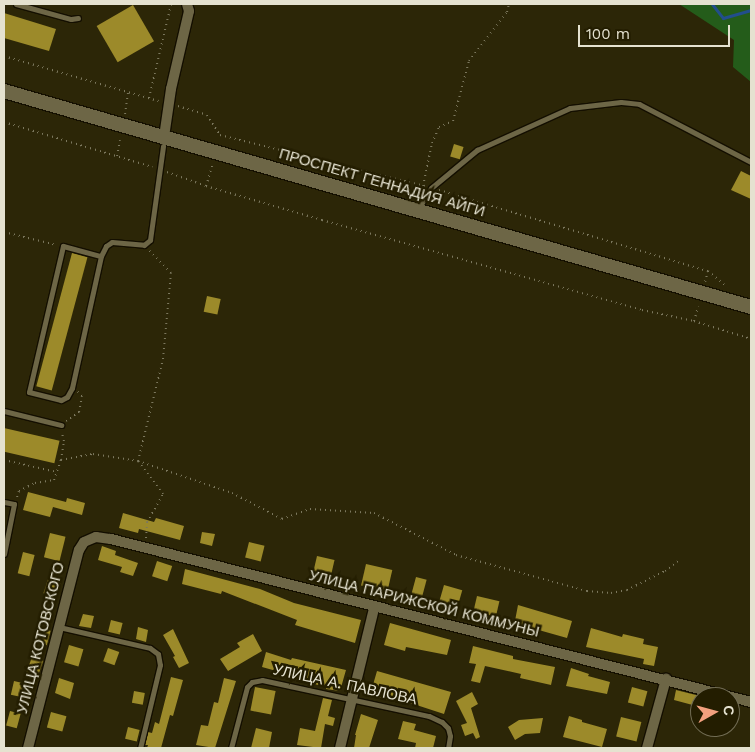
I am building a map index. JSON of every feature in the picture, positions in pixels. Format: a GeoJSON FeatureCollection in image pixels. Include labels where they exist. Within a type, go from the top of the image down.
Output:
{"type":"FeatureCollection","features":[{"type":"Feature","properties":{"kind":"main road","name":"ПРОСПЕКТ ГЕННАДИЯ АЙГИ"},"geometry":{"type":"LineString","coordinates":[[4,91],[163,141],[751,317]]}},
{"type":"Feature","properties":{"kind":"main road","name":"ПРОСПЕКТ ГЕННАДИЯ АЙГИ"},"geometry":{"type":"LineString","coordinates":[[4,101],[163,141],[417,211],[751,307]]}},
{"type":"Feature","properties":{"kind":"street"},"geometry":{"type":"LineString","coordinates":[[163,141],[171,89],[188,11],[187,4]]}},
{"type":"Feature","properties":{"kind":"street","name":"УЛИЦА ПАРИЖСКОЙ КОММУНЫ"},"geometry":{"type":"LineString","coordinates":[[89,538],[111,539],[374,608],[666,679],[751,702]]}},
{"type":"Feature","properties":{"kind":"street","name":"УЛИЦА КОТОВСКОГО"},"geometry":{"type":"LineString","coordinates":[[28,748],[79,550],[89,538]]}},
{"type":"Feature","properties":{"kind":"street"},"geometry":{"type":"LineString","coordinates":[[340,748],[353,701],[374,608]]}},
{"type":"Feature","properties":{"kind":"street"},"geometry":{"type":"LineString","coordinates":[[647,748],[666,679]]}},
{"type":"Feature","properties":{"kind":"lane"},"geometry":{"type":"LineString","coordinates":[[16,4],[71,19],[78,18]]}},
{"type":"Feature","properties":{"kind":"lane"},"geometry":{"type":"LineString","coordinates":[[417,211],[431,188],[477,150],[570,108],[621,102],[639,104],[751,162]]}},
{"type":"Feature","properties":{"kind":"lane"},"geometry":{"type":"LineString","coordinates":[[100,256],[63,246],[29,392],[61,400],[68,397],[72,388],[100,256],[106,246],[112,242],[144,245],[150,240],[163,141]]}},
{"type":"Feature","properties":{"kind":"lane"},"geometry":{"type":"LineString","coordinates":[[4,411],[61,424]]}},
{"type":"Feature","properties":{"kind":"lane"},"geometry":{"type":"LineString","coordinates":[[4,502],[14,504],[4,554]]}},
{"type":"Feature","properties":{"kind":"lane"},"geometry":{"type":"LineString","coordinates":[[59,627],[150,648],[158,654],[160,664],[140,748]]}},
{"type":"Feature","properties":{"kind":"lane","name":"УЛИЦА А. ПАВЛОВА"},"geometry":{"type":"LineString","coordinates":[[231,748],[247,687],[252,682],[271,681],[353,701],[430,716],[442,722],[448,728],[450,736],[448,748]]}},
{"type":"Feature","properties":{"kind":"path"},"geometry":{"type":"LineString","coordinates":[[149,98],[171,4]]}},
{"type":"Feature","properties":{"kind":"path"},"geometry":{"type":"LineString","coordinates":[[423,186],[432,143],[439,127],[453,121],[469,61],[508,12],[509,4]]}},
{"type":"Feature","properties":{"kind":"path"},"geometry":{"type":"LineString","coordinates":[[4,56],[164,102]]}},
{"type":"Feature","properties":{"kind":"path"},"geometry":{"type":"LineString","coordinates":[[124,118],[128,92]]}},
{"type":"Feature","properties":{"kind":"path"},"geometry":{"type":"LineString","coordinates":[[176,106],[207,115],[220,135],[427,187]]}},
{"type":"Feature","properties":{"kind":"path"},"geometry":{"type":"LineString","coordinates":[[4,122],[153,167]]}},
{"type":"Feature","properties":{"kind":"path"},"geometry":{"type":"LineString","coordinates":[[117,156],[120,140]]}},
{"type":"Feature","properties":{"kind":"path"},"geometry":{"type":"LineString","coordinates":[[206,186],[212,166]]}},
{"type":"Feature","properties":{"kind":"path"},"geometry":{"type":"LineString","coordinates":[[168,172],[206,186],[642,310],[694,321],[751,339]]}},
{"type":"Feature","properties":{"kind":"path"},"geometry":{"type":"LineString","coordinates":[[438,190],[708,271],[727,287],[735,290]]}},
{"type":"Feature","properties":{"kind":"path"},"geometry":{"type":"LineString","coordinates":[[4,232],[63,246]]}},
{"type":"Feature","properties":{"kind":"path"},"geometry":{"type":"LineString","coordinates":[[138,461],[163,359],[171,273],[144,245]]}},
{"type":"Feature","properties":{"kind":"path"},"geometry":{"type":"LineString","coordinates":[[704,286],[708,271]]}},
{"type":"Feature","properties":{"kind":"path"},"geometry":{"type":"LineString","coordinates":[[694,321],[698,307]]}},
{"type":"Feature","properties":{"kind":"path"},"geometry":{"type":"LineString","coordinates":[[14,504],[19,491],[35,483],[54,480],[61,460],[64,441],[61,424],[78,412],[82,396],[72,388]]}},
{"type":"Feature","properties":{"kind":"path"},"geometry":{"type":"LineString","coordinates":[[61,460],[93,454],[138,461],[232,493],[282,519],[310,509],[374,512],[456,555],[587,591],[611,593],[627,590],[666,571],[680,560]]}},
{"type":"Feature","properties":{"kind":"path"},"geometry":{"type":"LineString","coordinates":[[4,460],[57,472]]}},
{"type":"Feature","properties":{"kind":"path"},"geometry":{"type":"LineString","coordinates":[[138,461],[163,494],[147,522],[145,548]]}},
{"type":"Feature","properties":{"kind":"green space"},"geometry":{"type":"Polygon","coordinates":[[[679,4],[751,4],[751,82],[733,67],[734,40],[679,4]]]}},
{"type":"Feature","properties":{"kind":"building"},"geometry":{"type":"Polygon","coordinates":[[[133,5],[154,41],[118,62],[97,26],[133,5]]]}},
{"type":"Feature","properties":{"kind":"building"},"geometry":{"type":"Polygon","coordinates":[[[4,13],[56,29],[49,51],[4,38],[4,13]]]}},
{"type":"Feature","properties":{"kind":"building"},"geometry":{"type":"Polygon","coordinates":[[[454,144],[464,147],[460,159],[450,156],[454,144]]]}},
{"type":"Feature","properties":{"kind":"building"},"geometry":{"type":"Polygon","coordinates":[[[741,171],[751,176],[751,199],[731,190],[741,171]]]}},
{"type":"Feature","properties":{"kind":"building"},"geometry":{"type":"Polygon","coordinates":[[[72,253],[87,257],[52,390],[36,386],[72,253]]]}},
{"type":"Feature","properties":{"kind":"building"},"geometry":{"type":"Polygon","coordinates":[[[207,296],[221,299],[217,315],[204,312],[207,296]]]}},
{"type":"Feature","properties":{"kind":"building"},"geometry":{"type":"Polygon","coordinates":[[[4,428],[60,441],[54,463],[4,452],[4,428]]]}},
{"type":"Feature","properties":{"kind":"building"},"geometry":{"type":"Polygon","coordinates":[[[28,492],[66,502],[67,498],[85,503],[82,515],[53,507],[50,517],[23,510],[28,492]]]}},
{"type":"Feature","properties":{"kind":"building"},"geometry":{"type":"Polygon","coordinates":[[[123,513],[154,522],[156,518],[184,526],[180,540],[139,529],[138,533],[119,528],[123,513]]]}},
{"type":"Feature","properties":{"kind":"building"},"geometry":{"type":"Polygon","coordinates":[[[202,532],[215,534],[212,546],[200,543],[202,532]]]}},
{"type":"Feature","properties":{"kind":"building"},"geometry":{"type":"Polygon","coordinates":[[[50,533],[66,537],[59,561],[44,557],[50,533]]]}},
{"type":"Feature","properties":{"kind":"building"},"geometry":{"type":"Polygon","coordinates":[[[249,542],[265,546],[261,561],[245,558],[249,542]]]}},
{"type":"Feature","properties":{"kind":"building"},"geometry":{"type":"Polygon","coordinates":[[[102,546],[116,551],[115,555],[138,563],[133,576],[120,572],[122,567],[98,560],[102,546]]]}},
{"type":"Feature","properties":{"kind":"building"},"geometry":{"type":"Polygon","coordinates":[[[23,552],[35,555],[29,576],[18,573],[23,552]]]}},
{"type":"Feature","properties":{"kind":"building"},"geometry":{"type":"Polygon","coordinates":[[[317,556],[335,560],[330,579],[313,575],[317,556]]]}},
{"type":"Feature","properties":{"kind":"building"},"geometry":{"type":"Polygon","coordinates":[[[157,561],[172,566],[167,581],[152,576],[157,561]]]}},
{"type":"Feature","properties":{"kind":"building"},"geometry":{"type":"Polygon","coordinates":[[[366,564],[392,570],[387,592],[361,585],[366,564]]]}},
{"type":"Feature","properties":{"kind":"building"},"geometry":{"type":"Polygon","coordinates":[[[185,569],[260,589],[294,603],[361,620],[355,643],[295,625],[297,620],[222,591],[221,594],[182,584],[185,569]]]}},
{"type":"Feature","properties":{"kind":"building"},"geometry":{"type":"Polygon","coordinates":[[[416,577],[427,580],[421,602],[410,599],[416,577]]]}},
{"type":"Feature","properties":{"kind":"building"},"geometry":{"type":"Polygon","coordinates":[[[48,579],[60,583],[56,597],[43,593],[48,579]]]}},
{"type":"Feature","properties":{"kind":"building"},"geometry":{"type":"Polygon","coordinates":[[[444,585],[462,590],[456,610],[438,605],[444,585]]]}},
{"type":"Feature","properties":{"kind":"building"},"geometry":{"type":"Polygon","coordinates":[[[477,596],[499,601],[496,617],[473,612],[477,596]]]}},
{"type":"Feature","properties":{"kind":"building"},"geometry":{"type":"Polygon","coordinates":[[[518,605],[572,621],[567,638],[528,627],[514,626],[518,605]]]}},
{"type":"Feature","properties":{"kind":"building"},"geometry":{"type":"Polygon","coordinates":[[[83,614],[94,616],[91,628],[79,626],[83,614]]]}},
{"type":"Feature","properties":{"kind":"building"},"geometry":{"type":"Polygon","coordinates":[[[111,620],[123,623],[120,635],[108,632],[111,620]]]}},
{"type":"Feature","properties":{"kind":"building"},"geometry":{"type":"Polygon","coordinates":[[[390,623],[451,640],[447,655],[406,647],[405,651],[384,645],[390,623]]]}},
{"type":"Feature","properties":{"kind":"building"},"geometry":{"type":"Polygon","coordinates":[[[138,627],[148,630],[146,642],[136,639],[138,627]]]}},
{"type":"Feature","properties":{"kind":"building"},"geometry":{"type":"Polygon","coordinates":[[[40,628],[51,631],[47,645],[36,642],[40,628]]]}},
{"type":"Feature","properties":{"kind":"building"},"geometry":{"type":"Polygon","coordinates":[[[591,628],[622,637],[623,634],[644,639],[643,644],[658,647],[654,666],[643,664],[644,659],[586,647],[591,628]]]}},
{"type":"Feature","properties":{"kind":"building"},"geometry":{"type":"Polygon","coordinates":[[[173,629],[189,663],[179,668],[173,657],[175,656],[163,635],[173,629]]]}},
{"type":"Feature","properties":{"kind":"building"},"geometry":{"type":"Polygon","coordinates":[[[253,634],[262,651],[228,671],[220,659],[240,647],[237,643],[253,634]]]}},
{"type":"Feature","properties":{"kind":"building"},"geometry":{"type":"Polygon","coordinates":[[[69,645],[83,649],[78,666],[64,662],[69,645]]]}},
{"type":"Feature","properties":{"kind":"building"},"geometry":{"type":"Polygon","coordinates":[[[473,646],[513,656],[513,659],[555,667],[551,685],[520,678],[521,674],[485,666],[480,683],[471,681],[476,664],[469,663],[473,646]]]}},
{"type":"Feature","properties":{"kind":"building"},"geometry":{"type":"Polygon","coordinates":[[[108,648],[119,652],[114,665],[103,661],[108,648]]]}},
{"type":"Feature","properties":{"kind":"building"},"geometry":{"type":"Polygon","coordinates":[[[266,652],[291,660],[292,658],[346,670],[340,691],[326,689],[326,687],[287,677],[287,674],[262,667],[266,652]]]}},
{"type":"Feature","properties":{"kind":"building"},"geometry":{"type":"Polygon","coordinates":[[[32,657],[43,661],[38,676],[27,672],[32,657]]]}},
{"type":"Feature","properties":{"kind":"building"},"geometry":{"type":"Polygon","coordinates":[[[571,668],[589,674],[588,676],[610,682],[607,694],[566,686],[571,668]]]}},
{"type":"Feature","properties":{"kind":"building"},"geometry":{"type":"Polygon","coordinates":[[[377,671],[451,692],[444,714],[392,697],[391,701],[370,695],[377,671]]]}},
{"type":"Feature","properties":{"kind":"building"},"geometry":{"type":"Polygon","coordinates":[[[171,677],[183,680],[173,716],[170,715],[161,748],[147,748],[148,745],[145,745],[148,732],[152,733],[155,722],[159,724],[171,677]]]}},
{"type":"Feature","properties":{"kind":"building"},"geometry":{"type":"Polygon","coordinates":[[[59,678],[74,683],[70,699],[55,693],[59,678]]]}},
{"type":"Feature","properties":{"kind":"building"},"geometry":{"type":"Polygon","coordinates":[[[224,678],[236,681],[215,748],[196,745],[201,725],[208,726],[214,702],[218,703],[224,678]]]}},
{"type":"Feature","properties":{"kind":"building"},"geometry":{"type":"Polygon","coordinates":[[[14,681],[27,684],[24,698],[11,695],[14,681]]]}},
{"type":"Feature","properties":{"kind":"building"},"geometry":{"type":"Polygon","coordinates":[[[255,687],[276,691],[271,715],[250,711],[255,687]]]}},
{"type":"Feature","properties":{"kind":"building"},"geometry":{"type":"Polygon","coordinates":[[[632,687],[647,691],[643,707],[628,702],[632,687]]]}},
{"type":"Feature","properties":{"kind":"building"},"geometry":{"type":"Polygon","coordinates":[[[676,690],[690,694],[690,704],[674,700],[676,690]]]}},
{"type":"Feature","properties":{"kind":"building"},"geometry":{"type":"Polygon","coordinates":[[[134,691],[145,693],[143,705],[132,703],[134,691]]]}},
{"type":"Feature","properties":{"kind":"building"},"geometry":{"type":"Polygon","coordinates":[[[472,692],[478,704],[471,708],[480,737],[476,739],[473,733],[465,736],[461,725],[467,723],[456,701],[472,692]]]}},
{"type":"Feature","properties":{"kind":"building"},"geometry":{"type":"Polygon","coordinates":[[[323,698],[332,700],[328,716],[335,718],[333,726],[325,724],[321,748],[297,745],[300,728],[315,731],[323,698]]]}},
{"type":"Feature","properties":{"kind":"building"},"geometry":{"type":"Polygon","coordinates":[[[10,711],[21,714],[17,728],[6,725],[10,711]]]}},
{"type":"Feature","properties":{"kind":"building"},"geometry":{"type":"Polygon","coordinates":[[[51,712],[66,716],[62,732],[47,727],[51,712]]]}},
{"type":"Feature","properties":{"kind":"building"},"geometry":{"type":"Polygon","coordinates":[[[361,714],[378,720],[369,748],[354,748],[355,735],[361,714]]]}},
{"type":"Feature","properties":{"kind":"building"},"geometry":{"type":"Polygon","coordinates":[[[569,716],[607,729],[602,747],[563,737],[569,716]]]}},
{"type":"Feature","properties":{"kind":"building"},"geometry":{"type":"Polygon","coordinates":[[[621,717],[641,722],[637,741],[616,736],[621,717]]]}},
{"type":"Feature","properties":{"kind":"building"},"geometry":{"type":"Polygon","coordinates":[[[543,718],[540,733],[525,734],[515,740],[508,727],[519,720],[543,718]]]}},
{"type":"Feature","properties":{"kind":"building"},"geometry":{"type":"Polygon","coordinates":[[[403,721],[416,724],[414,730],[436,736],[433,748],[415,748],[416,743],[398,739],[403,721]]]}},
{"type":"Feature","properties":{"kind":"building"},"geometry":{"type":"Polygon","coordinates":[[[128,727],[140,730],[137,742],[125,739],[128,727]]]}},
{"type":"Feature","properties":{"kind":"building"},"geometry":{"type":"Polygon","coordinates":[[[256,728],[272,732],[269,748],[251,748],[256,728]]]}},
{"type":"Feature","properties":{"kind":"waterway"},"geometry":{"type":"LineString","coordinates":[[712,4],[723,18],[751,10]]}}]}
